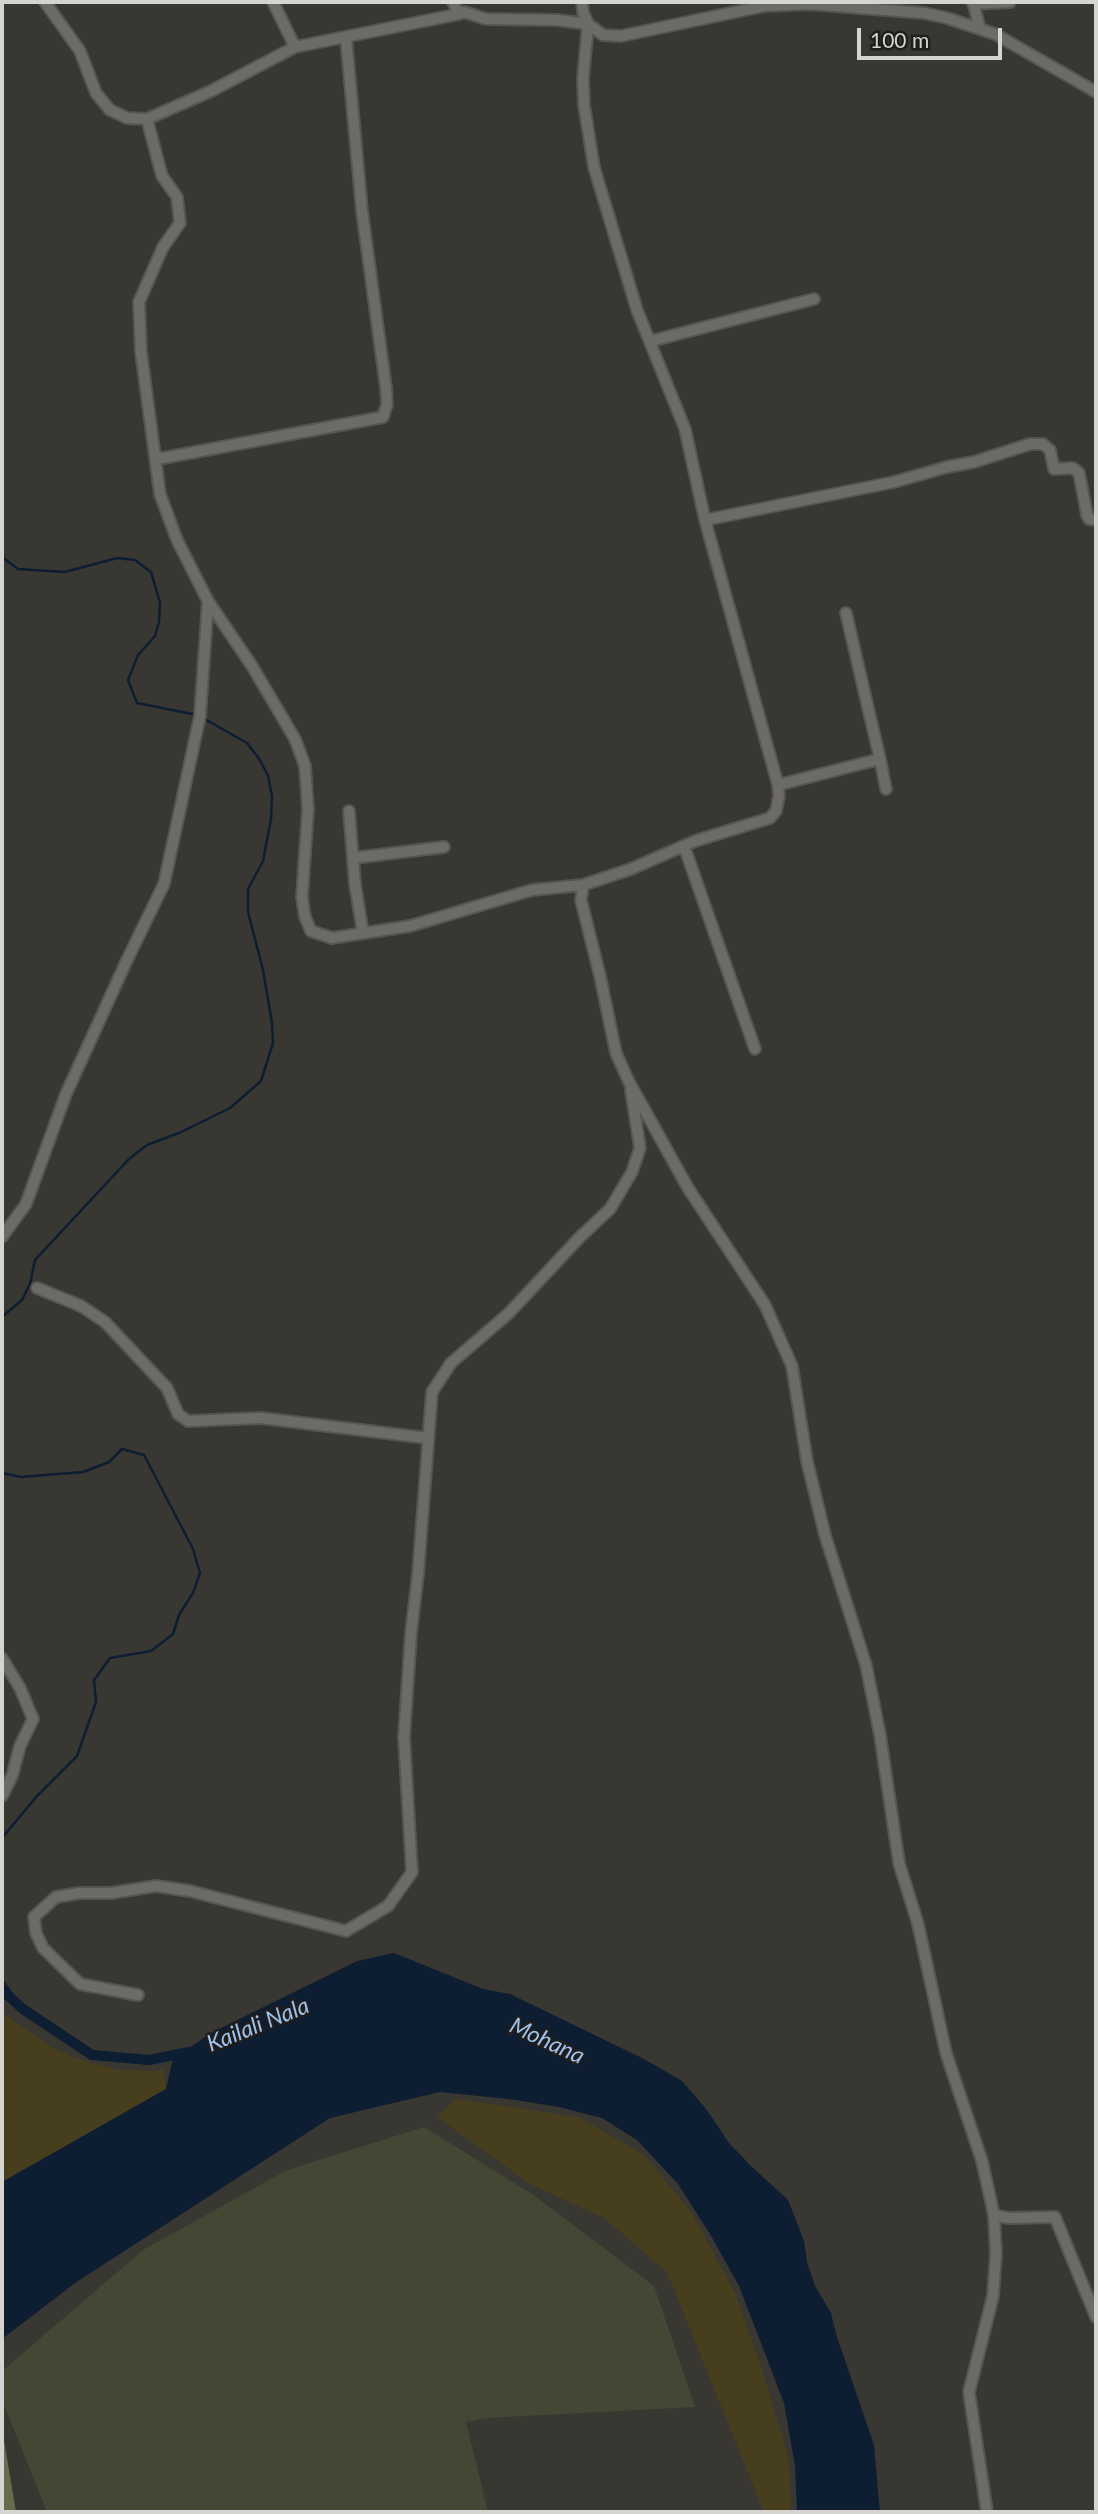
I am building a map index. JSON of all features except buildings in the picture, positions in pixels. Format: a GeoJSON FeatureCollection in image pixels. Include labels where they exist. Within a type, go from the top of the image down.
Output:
{"type":"FeatureCollection","features":[{"type":"Feature","properties":{"kind":"street"},"geometry":{"type":"LineString","coordinates":[[45,2],[80,51],[96,93],[110,110],[128,118],[146,119],[211,90],[295,47],[464,12],[486,19],[557,20],[588,24],[603,35],[621,36],[764,6],[809,4],[924,13],[995,34],[1096,92]]}},
{"type":"Feature","properties":{"kind":"street"},"geometry":{"type":"LineString","coordinates":[[273,2],[295,47]]}},
{"type":"Feature","properties":{"kind":"street"},"geometry":{"type":"LineString","coordinates":[[453,2],[459,15]]}},
{"type":"Feature","properties":{"kind":"street"},"geometry":{"type":"LineString","coordinates":[[146,119],[162,176],[177,197],[180,223],[163,247],[139,302],[141,352],[160,494],[177,540],[208,601],[258,676],[295,739],[305,766],[308,808],[302,897],[311,931],[332,938],[410,926],[532,890],[583,886],[684,846],[770,818],[776,811],[778,785],[705,520],[685,429],[637,310],[594,167],[584,105],[583,79],[588,24],[582,2]]}},
{"type":"Feature","properties":{"kind":"street"},"geometry":{"type":"LineString","coordinates":[[980,29],[973,3],[1010,2]]}},
{"type":"Feature","properties":{"kind":"street"},"geometry":{"type":"LineString","coordinates":[[155,457],[163,458],[383,417],[387,404],[386,388],[362,211],[346,38]]}},
{"type":"Feature","properties":{"kind":"street"},"geometry":{"type":"LineString","coordinates":[[650,341],[814,299]]}},
{"type":"Feature","properties":{"kind":"street"},"geometry":{"type":"LineString","coordinates":[[705,520],[894,482],[974,462],[1030,444],[1043,444],[1050,450],[1054,469],[1073,468],[1079,473],[1087,514],[1089,519],[1096,520]]}},
{"type":"Feature","properties":{"kind":"street"},"geometry":{"type":"LineString","coordinates":[[2,1237],[26,1205],[66,1094],[164,884],[200,716],[208,601]]}},
{"type":"Feature","properties":{"kind":"street"},"geometry":{"type":"LineString","coordinates":[[846,613],[886,789]]}},
{"type":"Feature","properties":{"kind":"street"},"geometry":{"type":"LineString","coordinates":[[778,785],[880,759]]}},
{"type":"Feature","properties":{"kind":"street"},"geometry":{"type":"LineString","coordinates":[[349,811],[363,933]]}},
{"type":"Feature","properties":{"kind":"street"},"geometry":{"type":"LineString","coordinates":[[684,846],[755,1049]]}},
{"type":"Feature","properties":{"kind":"street"},"geometry":{"type":"LineString","coordinates":[[353,858],[444,847]]}},
{"type":"Feature","properties":{"kind":"street"},"geometry":{"type":"LineString","coordinates":[[583,886],[581,900],[616,1053],[629,1082],[688,1188],[765,1305],[792,1366],[807,1461],[825,1535],[866,1665],[880,1735],[899,1863],[918,1924],[946,2053],[982,2161],[994,2216],[996,2255],[993,2296],[969,2392],[987,2512]]}},
{"type":"Feature","properties":{"kind":"street"},"geometry":{"type":"LineString","coordinates":[[138,1995],[80,1984],[43,1948],[36,1933],[34,1917],[56,1897],[156,1886],[190,1891],[346,1931],[388,1906],[412,1872],[404,1737],[432,1392],[451,1363],[509,1313],[610,1209],[632,1172],[640,1149],[629,1082]]}},
{"type":"Feature","properties":{"kind":"street"},"geometry":{"type":"LineString","coordinates":[[37,1288],[81,1306],[105,1322],[167,1388],[178,1415],[188,1421],[261,1418],[427,1438]]}},
{"type":"Feature","properties":{"kind":"street"},"geometry":{"type":"LineString","coordinates":[[2,1658],[20,1688],[33,1719],[2,1796]]}},
{"type":"Feature","properties":{"kind":"street"},"geometry":{"type":"LineString","coordinates":[[994,2216],[1055,2217],[1096,2317]]}},
{"type":"Feature","properties":{"kind":"green space"},"geometry":{"type":"Polygon","coordinates":[[[424,2127],[532,2194],[654,2286],[695,2407],[487,2418],[466,2422],[488,2512],[47,2512],[2,2400],[2,2371],[143,2250],[287,2170],[424,2127]]]}},
{"type":"Feature","properties":{"kind":"green space"},"geometry":{"type":"Polygon","coordinates":[[[2,2428],[16,2512],[2,2512],[2,2428]]]}},
{"type":"Feature","properties":{"kind":"sand"},"geometry":{"type":"Polygon","coordinates":[[[2,2012],[51,2047],[75,2058],[119,2070],[158,2071],[163,2068],[166,2089],[2,2182],[2,2012]]]}},
{"type":"Feature","properties":{"kind":"sand"},"geometry":{"type":"Polygon","coordinates":[[[456,2099],[578,2117],[643,2154],[691,2212],[735,2293],[762,2369],[789,2460],[791,2512],[764,2512],[667,2272],[604,2218],[530,2184],[437,2117],[456,2099]]]}},
{"type":"Feature","properties":{"kind":"water","name":"Mohana"},"geometry":{"type":"Polygon","coordinates":[[[394,1953],[483,1989],[510,1994],[644,2059],[682,2081],[707,2110],[729,2143],[788,2200],[804,2241],[815,2286],[831,2313],[874,2445],[880,2512],[797,2512],[795,2466],[784,2403],[739,2286],[710,2234],[678,2184],[637,2140],[602,2118],[559,2107],[440,2092],[330,2118],[75,2283],[2,2339],[2,2182],[166,2089],[173,2059],[211,2033],[357,1961],[394,1953]]]}},
{"type":"Feature","properties":{"kind":"waterway"},"geometry":{"type":"LineString","coordinates":[[2,557],[18,569],[65,572],[117,558],[135,560],[151,572],[160,603],[159,622],[155,636],[138,655],[128,680],[137,703],[197,715]]}},
{"type":"Feature","properties":{"kind":"waterway"},"geometry":{"type":"LineString","coordinates":[[2,1317],[22,1300],[30,1284],[35,1260],[129,1159],[147,1145],[230,1108],[261,1081],[273,1043],[272,1023],[263,970],[248,912],[248,889],[263,861],[271,819],[272,796],[268,776],[247,743],[203,718]]}},
{"type":"Feature","properties":{"kind":"waterway"},"geometry":{"type":"LineString","coordinates":[[2,1473],[21,1477],[83,1472],[109,1462],[122,1449],[144,1455],[193,1549],[200,1573],[193,1593],[179,1615],[173,1634],[151,1651],[110,1658],[94,1680],[96,1702],[77,1756],[37,1796],[2,1838]]}},
{"type":"Feature","properties":{"kind":"waterway","name":"Kailali Nala"},"geometry":{"type":"LineString","coordinates":[[2,1980],[23,2009]]}},
{"type":"Feature","properties":{"kind":"waterway","name":"Kailali Nala"},"geometry":{"type":"LineString","coordinates":[[2,1990],[23,2009],[92,2055],[149,2060],[194,2051]]}}]}
